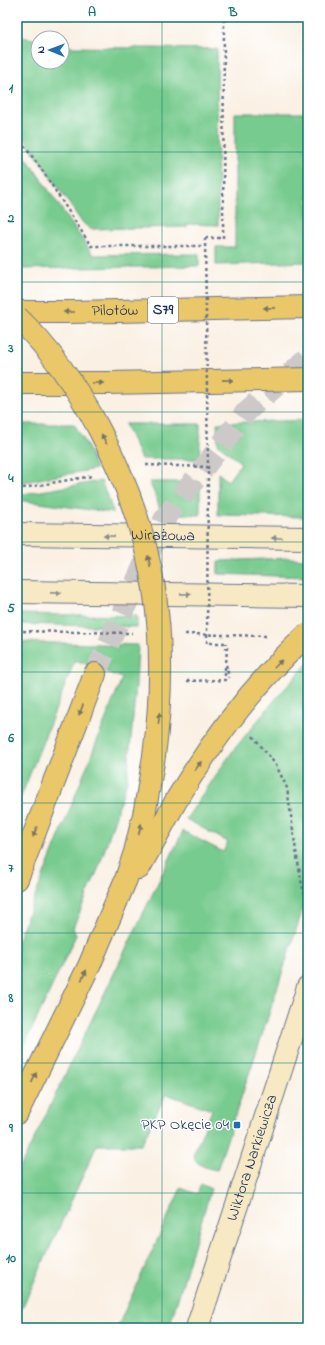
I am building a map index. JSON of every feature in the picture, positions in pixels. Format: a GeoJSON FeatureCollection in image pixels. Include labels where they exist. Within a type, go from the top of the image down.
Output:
{"type":"FeatureCollection","features":[{"type":"Feature","properties":{"kind":"highway","name":"Pilotów"},"geometry":{"type":"LineString","coordinates":[[17,312],[308,307]]}},
{"type":"Feature","properties":{"kind":"highway"},"geometry":{"type":"LineString","coordinates":[[17,318],[53,359],[85,405],[114,459],[136,513],[151,569],[157,601],[161,664],[158,730],[145,810],[135,852],[116,906],[89,966],[17,1113]]}},
{"type":"Feature","properties":{"kind":"highway"},"geometry":{"type":"LineString","coordinates":[[17,382],[114,383],[308,378]]}},
{"type":"Feature","properties":{"kind":"highway"},"geometry":{"type":"LineString","coordinates":[[116,906],[177,799],[213,745],[273,669],[308,634]]}},
{"type":"Feature","properties":{"kind":"highway"},"geometry":{"type":"LineString","coordinates":[[17,879],[95,674]]}},
{"type":"Feature","properties":{"kind":"street","name":"Wirażowa"},"geometry":{"type":"LineString","coordinates":[[17,534],[308,538]]}},
{"type":"Feature","properties":{"kind":"street"},"geometry":{"type":"LineString","coordinates":[[17,592],[308,596]]}},
{"type":"Feature","properties":{"kind":"street","name":"Wiktora Narkiewicza"},"geometry":{"type":"LineString","coordinates":[[197,1328],[308,987]]}},
{"type":"Feature","properties":{"kind":"path"},"geometry":{"type":"LineString","coordinates":[[185,675],[185,682],[225,680],[226,643],[207,643],[208,467],[205,238],[223,238],[224,17]]}},
{"type":"Feature","properties":{"kind":"path"},"geometry":{"type":"LineString","coordinates":[[17,136],[42,170],[91,246],[206,246]]}},
{"type":"Feature","properties":{"kind":"path"},"geometry":{"type":"LineString","coordinates":[[138,465],[208,467]]}},
{"type":"Feature","properties":{"kind":"path"},"geometry":{"type":"LineString","coordinates":[[17,489],[94,476]]}},
{"type":"Feature","properties":{"kind":"path"},"geometry":{"type":"LineString","coordinates":[[227,647],[226,664],[230,684]]}},
{"type":"Feature","properties":{"kind":"path"},"geometry":{"type":"LineString","coordinates":[[252,733],[276,765],[287,788],[298,864],[308,908]]}},
{"type":"Feature","properties":{"kind":"green space"},"geometry":{"type":"Polygon","coordinates":[[[17,36],[30,38],[30,70],[70,70],[70,46],[217,49],[218,225],[187,224],[187,227],[90,229],[81,221],[17,127],[17,36]]]}},
{"type":"Feature","properties":{"kind":"green space"},"geometry":{"type":"Polygon","coordinates":[[[235,113],[308,113],[308,262],[216,265],[216,247],[235,247],[235,113]]]}},
{"type":"Feature","properties":{"kind":"green space"},"geometry":{"type":"Polygon","coordinates":[[[17,144],[93,255],[199,254],[199,266],[17,269],[17,144]]]}},
{"type":"Feature","properties":{"kind":"green space"},"geometry":{"type":"Polygon","coordinates":[[[308,420],[308,517],[218,515],[218,473],[228,481],[241,463],[218,444],[217,423],[308,420]]]}},
{"type":"Feature","properties":{"kind":"green space"},"geometry":{"type":"Polygon","coordinates":[[[17,424],[74,424],[87,445],[96,469],[17,483],[17,424]]]}},
{"type":"Feature","properties":{"kind":"green space"},"geometry":{"type":"Polygon","coordinates":[[[125,424],[200,424],[200,459],[141,459],[125,424]]]}},
{"type":"Feature","properties":{"kind":"green space"},"geometry":{"type":"Polygon","coordinates":[[[101,481],[114,513],[17,500],[17,495],[101,481]]]}},
{"type":"Feature","properties":{"kind":"green space"},"geometry":{"type":"Polygon","coordinates":[[[149,482],[200,482],[200,515],[161,513],[149,482]]]}},
{"type":"Feature","properties":{"kind":"green space"},"geometry":{"type":"Polygon","coordinates":[[[289,558],[308,559],[308,577],[218,574],[218,561],[289,558]]]}},
{"type":"Feature","properties":{"kind":"green space"},"geometry":{"type":"Polygon","coordinates":[[[17,614],[137,616],[137,627],[17,624],[17,614]]]}},
{"type":"Feature","properties":{"kind":"green space"},"geometry":{"type":"Polygon","coordinates":[[[17,642],[138,645],[136,685],[127,781],[99,867],[73,928],[76,935],[17,1061],[17,942],[122,678],[75,660],[17,807],[17,642]]]}},
{"type":"Feature","properties":{"kind":"green space"},"geometry":{"type":"Polygon","coordinates":[[[308,663],[308,893],[217,1170],[199,1164],[193,1155],[212,1110],[166,1094],[141,1145],[97,1145],[17,1319],[18,1172],[183,831],[223,852],[228,842],[186,819],[232,752],[272,703],[308,663]]]}},
{"type":"Feature","properties":{"kind":"green space"},"geometry":{"type":"Polygon","coordinates":[[[201,1184],[211,1189],[169,1328],[117,1328],[181,1188],[197,1194],[201,1184]]]}},
{"type":"Feature","properties":{"kind":"tunnel"},"geometry":{"type":"LineString","coordinates":[[95,674],[164,520],[247,411],[308,358]]}},
{"type":"Feature","properties":{"kind":"place","name":"PKP Okęcie 04"},"geometry":{"type":"Point","coordinates":[237,1125]}}]}
